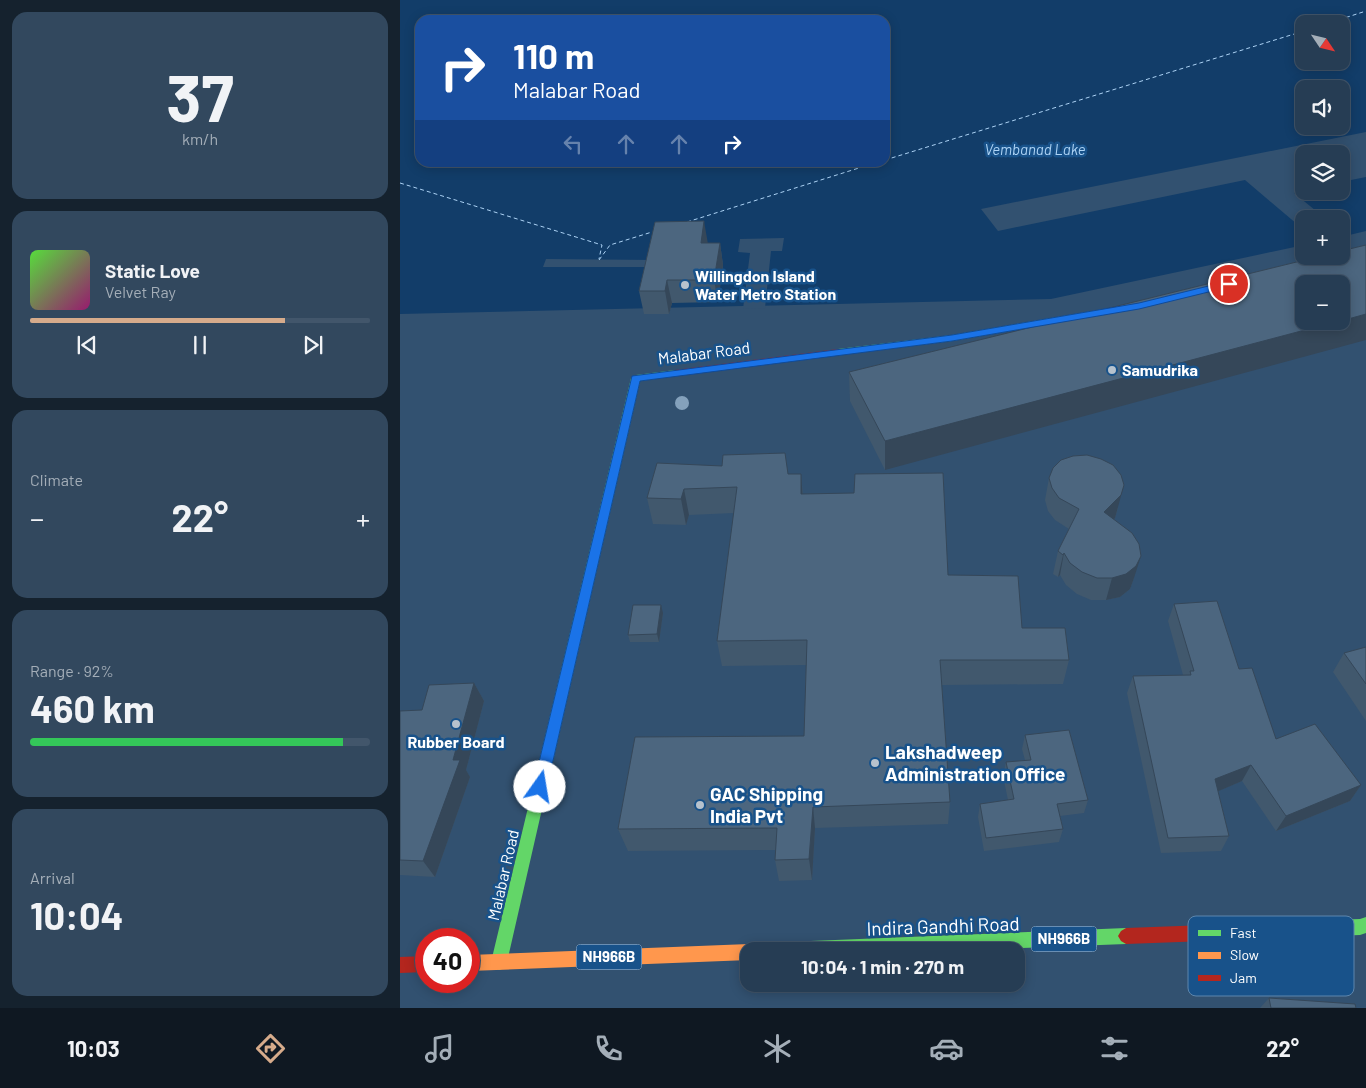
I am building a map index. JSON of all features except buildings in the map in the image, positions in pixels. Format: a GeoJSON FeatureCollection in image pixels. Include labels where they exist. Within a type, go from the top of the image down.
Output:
{"type":"FeatureCollection","features":[{"type":"Feature","properties":{"kind":"main road","name":"Malabar Road"},"geometry":{"type":"LineString","coordinates":[[499,962],[636,378],[952,338],[1120,309]]}},
{"type":"Feature","properties":{"kind":"main road","name":"Indira Gandhi Road"},"geometry":{"type":"LineString","coordinates":[[986,942],[1188,934]]}},
{"type":"Feature","properties":{"kind":"main road","name":"NH966B"},"geometry":{"type":"LineString","coordinates":[[480,963],[740,952]]}},
{"type":"Feature","properties":{"kind":"main road"},"geometry":{"type":"LineString","coordinates":[[400,964],[415,964]]}},
{"type":"Feature","properties":{"kind":"water","name":"Vembanad Lake"},"geometry":{"type":"Polygon","coordinates":[[[400,0],[1366,0],[1366,231],[1350,235],[1350,210],[1295,210],[1295,247],[1051,299],[400,314],[400,0]]]}},
{"type":"Feature","properties":{"kind":"pier"},"geometry":{"type":"Polygon","coordinates":[[[1366,132],[1366,177],[1350,180],[1350,145],[1301,145],[1366,132]]]}},
{"type":"Feature","properties":{"kind":"pier"},"geometry":{"type":"Polygon","coordinates":[[[1295,146],[1295,200],[1303,200],[1315,210],[1295,210],[1295,222],[1245,180],[998,231],[981,209],[1295,146]]]}},
{"type":"Feature","properties":{"kind":"pier"},"geometry":{"type":"Polygon","coordinates":[[[784,238],[782,251],[771,251],[765,308],[743,309],[750,253],[738,252],[740,239],[784,238]]]}},
{"type":"Feature","properties":{"kind":"pier"},"geometry":{"type":"Polygon","coordinates":[[[546,259],[656,260],[654,267],[543,267],[546,259]]]}},
{"type":"Feature","properties":{"kind":"ferry route"},"geometry":{"type":"LineString","coordinates":[[1350,16],[1366,11]]}},
{"type":"Feature","properties":{"kind":"ferry route"},"geometry":{"type":"LineString","coordinates":[[890,158],[1295,34]]}},
{"type":"Feature","properties":{"kind":"ferry route"},"geometry":{"type":"LineString","coordinates":[[687,222],[862,167]]}},
{"type":"Feature","properties":{"kind":"ferry route"},"geometry":{"type":"LineString","coordinates":[[400,183],[602,245],[599,259]]}},
{"type":"Feature","properties":{"kind":"ferry route"},"geometry":{"type":"LineString","coordinates":[[599,260],[610,245],[652,232]]}},
{"type":"Feature","properties":{"kind":"traffic: fast"},"geometry":{"type":"LineString","coordinates":[[838,352],[952,338],[1105,312]]}},
{"type":"Feature","properties":{"kind":"traffic: fast"},"geometry":{"type":"LineString","coordinates":[[499,962],[636,378],[675,373]]}},
{"type":"Feature","properties":{"kind":"traffic: fast"},"geometry":{"type":"LineString","coordinates":[[1354,927],[1366,925]]}},
{"type":"Feature","properties":{"kind":"traffic: fast"},"geometry":{"type":"LineString","coordinates":[[980,942],[1126,936]]}},
{"type":"Feature","properties":{"kind":"traffic: slow"},"geometry":{"type":"LineString","coordinates":[[480,963],[740,952]]}},
{"type":"Feature","properties":{"kind":"traffic: jam"},"geometry":{"type":"LineString","coordinates":[[675,373],[838,352]]}},
{"type":"Feature","properties":{"kind":"traffic: jam"},"geometry":{"type":"LineString","coordinates":[[1126,936],[1188,934]]}},
{"type":"Feature","properties":{"kind":"traffic: jam"},"geometry":{"type":"LineString","coordinates":[[400,965],[415,964]]}},
{"type":"Feature","properties":{"kind":"place","name":"Willingdon Island Water Metro Station"},"geometry":{"type":"Point","coordinates":[685,285]}},
{"type":"Feature","properties":{"kind":"place","name":"Samudrika"},"geometry":{"type":"Point","coordinates":[1112,370]}},
{"type":"Feature","properties":{"kind":"place","name":"Rubber Board"},"geometry":{"type":"Point","coordinates":[456,724]}},
{"type":"Feature","properties":{"kind":"place","name":"Lakshadweep Administration Office"},"geometry":{"type":"Point","coordinates":[875,763]}},
{"type":"Feature","properties":{"kind":"place","name":"GAC Shipping India Pvt"},"geometry":{"type":"Point","coordinates":[700,805]}},
{"type":"Feature","properties":{"kind":"route"},"geometry":{"type":"LineString","coordinates":[[540,787],[636,378],[952,338],[1139,306],[1229,284]]}}]}
